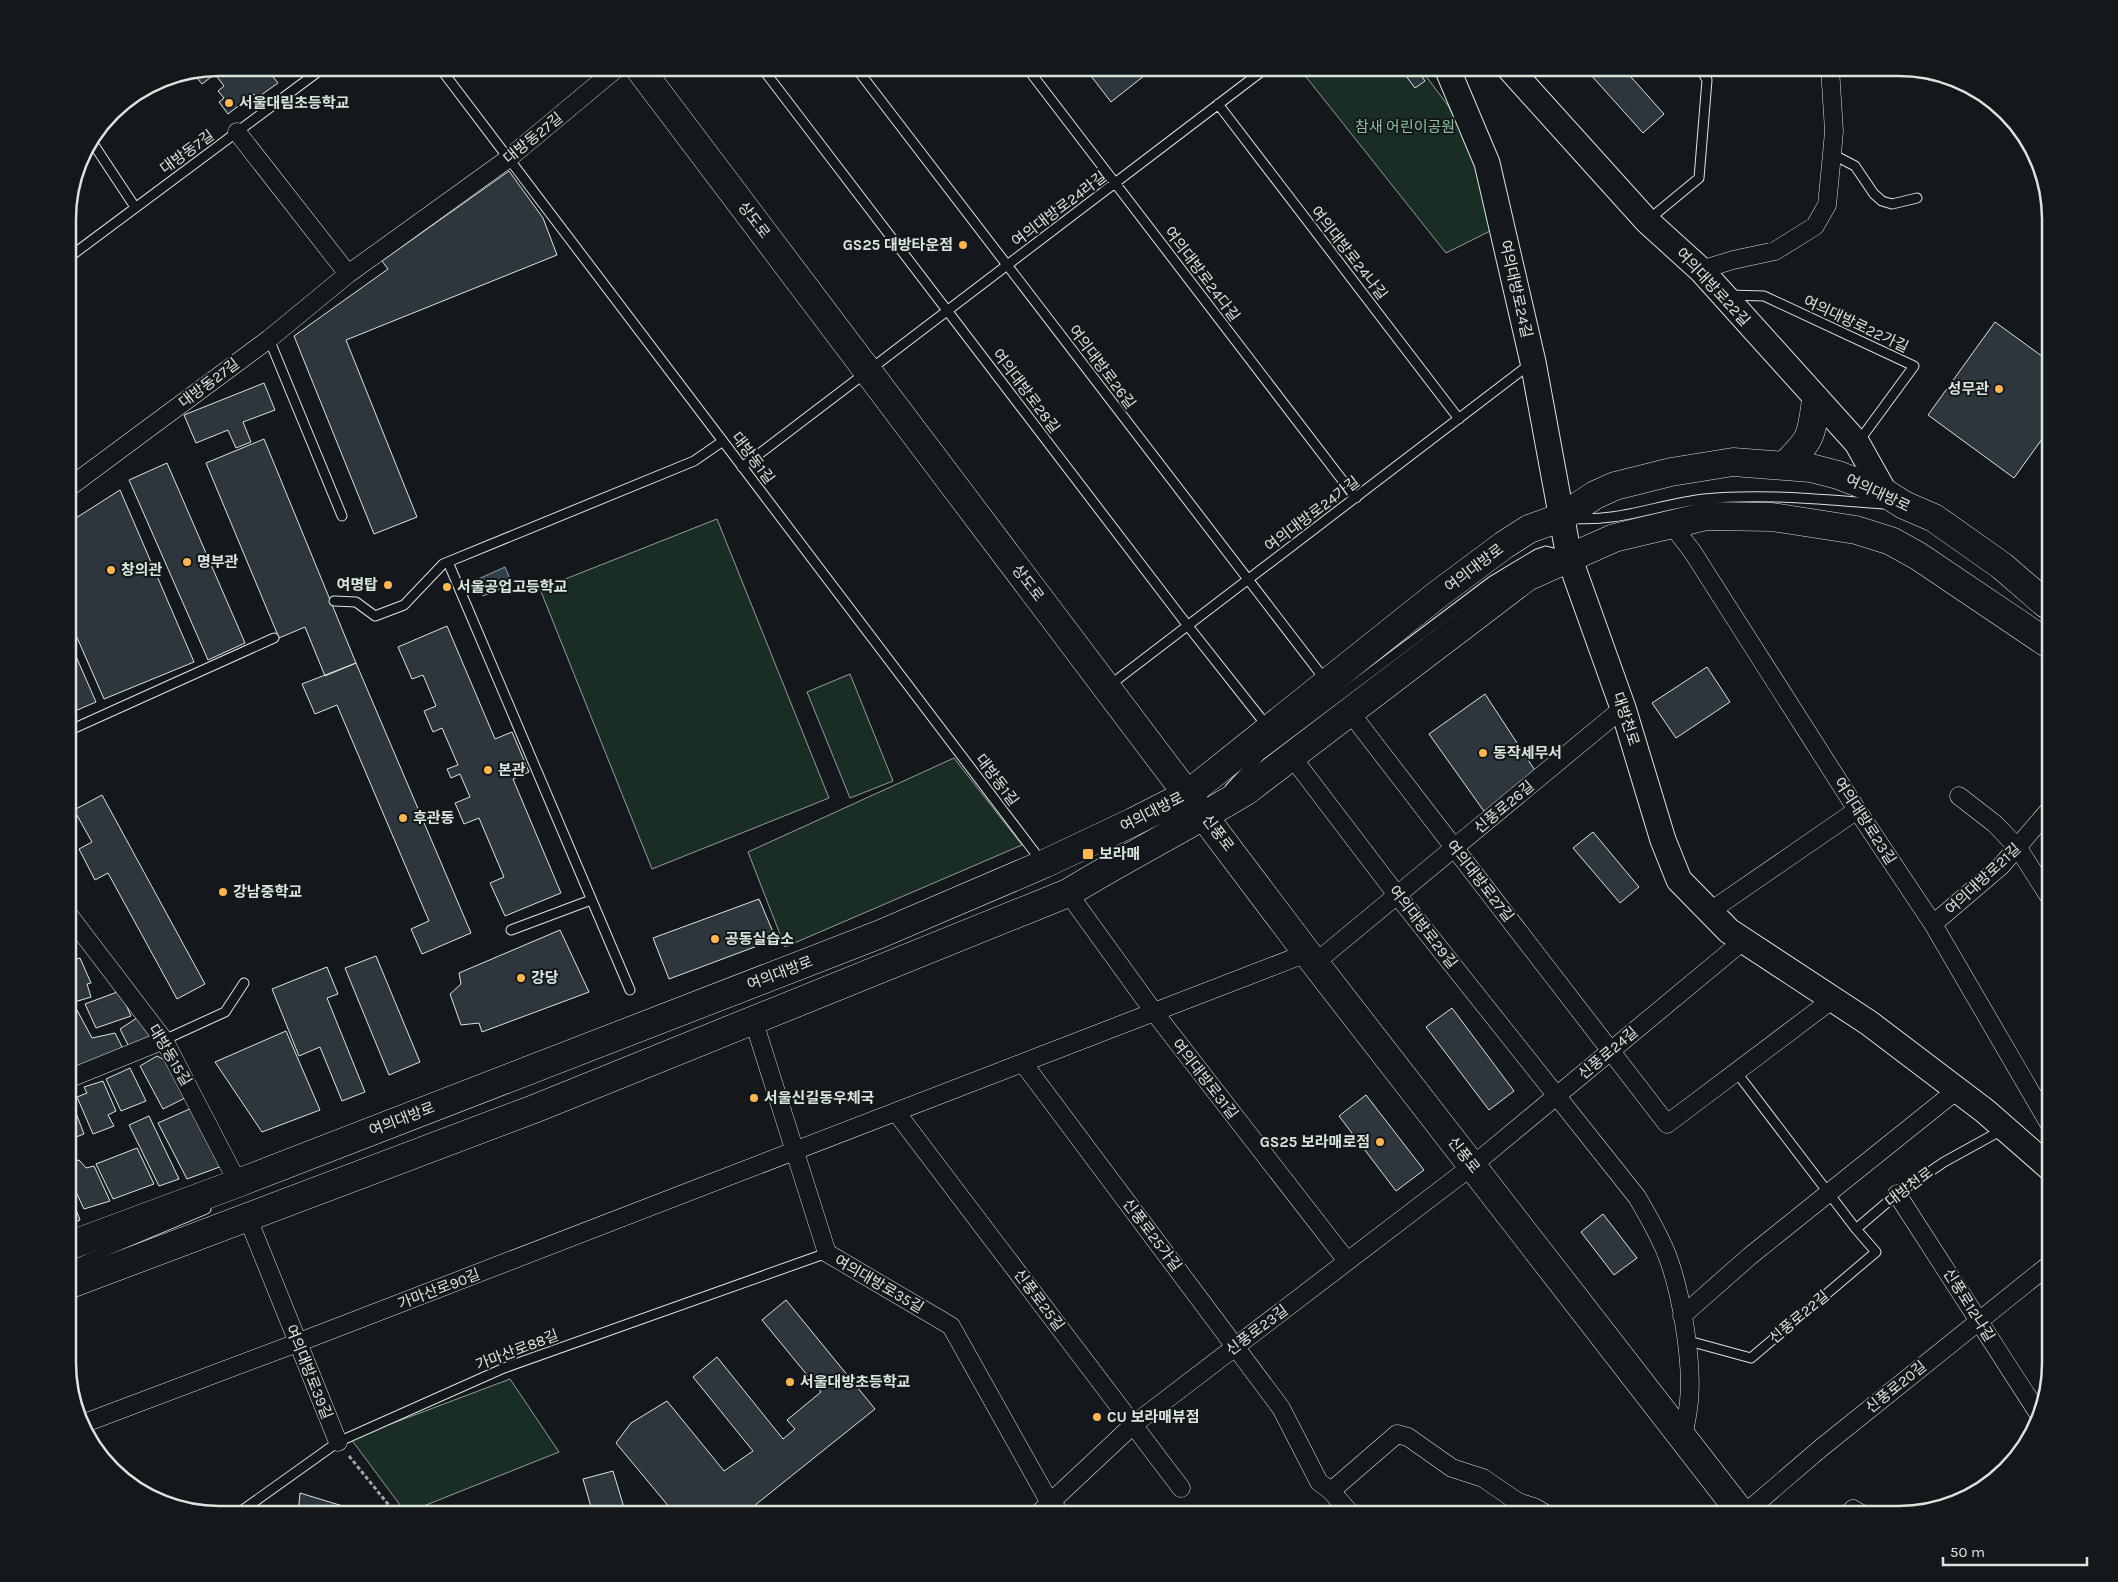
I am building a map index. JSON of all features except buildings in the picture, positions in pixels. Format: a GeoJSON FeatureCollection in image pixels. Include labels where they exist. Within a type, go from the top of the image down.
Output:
{"type":"FeatureCollection","features":[{"type":"Feature","properties":{"kind":"main road","name":"상도로"},"geometry":{"type":"LineString","coordinates":[[646,77],[1188,794]]}},
{"type":"Feature","properties":{"kind":"main road"},"geometry":{"type":"LineString","coordinates":[[1784,466],[1808,442],[1812,431],[1816,400]]}},
{"type":"Feature","properties":{"kind":"main road","name":"여의대방로"},"geometry":{"type":"LineString","coordinates":[[77,1243],[235,1190],[878,935],[1044,864],[1188,794],[1327,682],[1504,545],[1530,529],[1562,517],[1595,495],[1635,480],[1733,462],[1811,468],[1838,475],[1934,518],[2002,566],[2042,601]]}},
{"type":"Feature","properties":{"kind":"main road","name":"여의대방로"},"geometry":{"type":"LineString","coordinates":[[77,1282],[247,1216],[534,1110],[1068,893],[1130,855],[1205,816],[1246,791],[1528,576],[1614,538],[1707,516],[1772,517],[1856,530],[1891,541],[2042,639]]}},
{"type":"Feature","properties":{"kind":"main road","name":"신풍로"},"geometry":{"type":"LineString","coordinates":[[1188,794],[1311,958],[1737,1506]]}},
{"type":"Feature","properties":{"kind":"street","name":"여의대방로24길"},"geometry":{"type":"LineString","coordinates":[[1450,76],[1487,163],[1533,362],[1562,517]]}},
{"type":"Feature","properties":{"kind":"street","name":"여의대방로22길"},"geometry":{"type":"LineString","coordinates":[[1516,76],[1647,221],[1701,270],[1816,400],[1857,443],[1894,499]]}},
{"type":"Feature","properties":{"kind":"street"},"geometry":{"type":"LineString","coordinates":[[1701,270],[1733,260],[1775,251],[1815,226],[1827,205],[1834,132],[1831,76]]}},
{"type":"Feature","properties":{"kind":"street","name":"대방동27길"},"geometry":{"type":"LineString","coordinates":[[77,481],[269,338],[348,274],[509,158],[606,77]]}},
{"type":"Feature","properties":{"kind":"street"},"geometry":{"type":"LineString","coordinates":[[237,132],[348,274]]}},
{"type":"Feature","properties":{"kind":"street","name":"대방천로"},"geometry":{"type":"LineString","coordinates":[[1562,517],[1569,557],[1623,708],[1663,840],[1679,880],[1728,931],[1869,1023],[2004,1128],[2042,1161]]}},
{"type":"Feature","properties":{"kind":"street","name":"여의대방로23길"},"geometry":{"type":"LineString","coordinates":[[1671,524],[1692,551],[1857,810],[1933,924],[2042,1111]]}},
{"type":"Feature","properties":{"kind":"street","name":"신풍로26길"},"geometry":{"type":"LineString","coordinates":[[1311,958],[1397,895],[1623,708]]}},
{"type":"Feature","properties":{"kind":"street","name":"여의대방로27길"},"geometry":{"type":"LineString","coordinates":[[1349,711],[1611,1051]]}},
{"type":"Feature","properties":{"kind":"street","name":"여의대방로29길"},"geometry":{"type":"LineString","coordinates":[[1292,757],[1397,895],[1556,1096]]}},
{"type":"Feature","properties":{"kind":"street"},"geometry":{"type":"LineString","coordinates":[[1959,796],[1995,824],[2018,848],[2042,886]]}},
{"type":"Feature","properties":{"kind":"street"},"geometry":{"type":"LineString","coordinates":[[1710,912],[1857,810]]}},
{"type":"Feature","properties":{"kind":"street","name":"여의대방로21길"},"geometry":{"type":"LineString","coordinates":[[1933,924],[2001,866],[2042,820]]}},
{"type":"Feature","properties":{"kind":"street","name":"여의대방로31길"},"geometry":{"type":"LineString","coordinates":[[1068,893],[1154,1012],[1347,1261]]}},
{"type":"Feature","properties":{"kind":"street","name":"대방동15길"},"geometry":{"type":"LineString","coordinates":[[77,931],[164,1040],[235,1190]]}},
{"type":"Feature","properties":{"kind":"street","name":"신풍로24길"},"geometry":{"type":"LineString","coordinates":[[1472,1166],[1743,941]]}},
{"type":"Feature","properties":{"kind":"street"},"geometry":{"type":"LineString","coordinates":[[795,1151],[1154,1012],[1311,958]]}},
{"type":"Feature","properties":{"kind":"street"},"geometry":{"type":"LineString","coordinates":[[1611,1051],[1667,1124],[1833,999]]}},
{"type":"Feature","properties":{"kind":"street","name":"여의대방로35길"},"geometry":{"type":"LineString","coordinates":[[754,1022],[827,1253],[951,1326],[1048,1506]]}},
{"type":"Feature","properties":{"kind":"street"},"geometry":{"type":"LineString","coordinates":[[77,1075],[164,1040]]}},
{"type":"Feature","properties":{"kind":"street","name":"신풍로25가길"},"geometry":{"type":"LineString","coordinates":[[1023,1063],[1282,1408],[1318,1482],[1331,1491],[1344,1506]]}},
{"type":"Feature","properties":{"kind":"street"},"geometry":{"type":"LineString","coordinates":[[1682,1316],[1828,1193],[1956,1090]]}},
{"type":"Feature","properties":{"kind":"street"},"geometry":{"type":"LineString","coordinates":[[1556,1096],[1637,1197],[1667,1255],[1682,1316],[1690,1386],[1683,1439]]}},
{"type":"Feature","properties":{"kind":"street","name":"신풍로25길"},"geometry":{"type":"LineString","coordinates":[[896,1112],[1181,1488]]}},
{"type":"Feature","properties":{"kind":"street","name":"가마산로90길"},"geometry":{"type":"LineString","coordinates":[[89,1421],[297,1344],[795,1151]]}},
{"type":"Feature","properties":{"kind":"street","name":"신풍로23길"},"geometry":{"type":"LineString","coordinates":[[1054,1506],[1133,1425],[1472,1166]]}},
{"type":"Feature","properties":{"kind":"street","name":"신풍로12나길"},"geometry":{"type":"LineString","coordinates":[[1897,1194],[2034,1407]]}},
{"type":"Feature","properties":{"kind":"street","name":"여의대방로39길"},"geometry":{"type":"LineString","coordinates":[[247,1216],[338,1442]]}},
{"type":"Feature","properties":{"kind":"street","name":"신풍로20길"},"geometry":{"type":"LineString","coordinates":[[1753,1506],[2042,1270]]}},
{"type":"Feature","properties":{"kind":"street"},"geometry":{"type":"LineString","coordinates":[[1331,1491],[1397,1434],[1408,1437],[1452,1468],[1483,1478],[1518,1502],[1531,1506]]}},
{"type":"Feature","properties":{"kind":"lane","name":"여의대방로24라길"},"geometry":{"type":"LineString","coordinates":[[868,372],[1255,76]]}},
{"type":"Feature","properties":{"kind":"lane"},"geometry":{"type":"LineString","coordinates":[[1647,221],[1699,178],[1706,80],[1704,76]]}},
{"type":"Feature","properties":{"kind":"lane","name":"대방동7길"},"geometry":{"type":"LineString","coordinates":[[77,251],[311,77]]}},
{"type":"Feature","properties":{"kind":"lane","name":"대방동1길"},"geometry":{"type":"LineString","coordinates":[[447,77],[1044,864]]}},
{"type":"Feature","properties":{"kind":"lane","name":"여의대방로28길"},"geometry":{"type":"LineString","coordinates":[[769,77],[1188,626],[1270,729]]}},
{"type":"Feature","properties":{"kind":"lane","name":"여의대방로26길"},"geometry":{"type":"LineString","coordinates":[[863,77],[1327,682]]}},
{"type":"Feature","properties":{"kind":"lane","name":"여의대방로24다길"},"geometry":{"type":"LineString","coordinates":[[1034,77],[1356,498]]}},
{"type":"Feature","properties":{"kind":"lane","name":"여의대방로24나길"},"geometry":{"type":"LineString","coordinates":[[1218,104],[1459,418]]}},
{"type":"Feature","properties":{"kind":"lane"},"geometry":{"type":"LineString","coordinates":[[95,147],[134,208]]}},
{"type":"Feature","properties":{"kind":"lane"},"geometry":{"type":"LineString","coordinates":[[1832,154],[1855,166],[1874,194],[1882,201],[1892,204],[1917,198]]}},
{"type":"Feature","properties":{"kind":"lane","name":"여의대방로22가길"},"geometry":{"type":"LineString","coordinates":[[1722,294],[1764,296],[1914,366],[1857,443]]}},
{"type":"Feature","properties":{"kind":"lane"},"geometry":{"type":"LineString","coordinates":[[269,338],[342,516]]}},
{"type":"Feature","properties":{"kind":"lane","name":"여의대방로24가길"},"geometry":{"type":"LineString","coordinates":[[1108,687],[1533,362]]}},
{"type":"Feature","properties":{"kind":"lane"},"geometry":{"type":"LineString","coordinates":[[742,467],[868,372]]}},
{"type":"Feature","properties":{"kind":"lane"},"geometry":{"type":"LineString","coordinates":[[334,602],[356,602],[375,616],[404,605],[448,562],[694,461],[723,442]]}},
{"type":"Feature","properties":{"kind":"lane"},"geometry":{"type":"LineString","coordinates":[[1562,517],[1588,520],[1630,514],[1676,503],[1732,497],[1894,499]]}},
{"type":"Feature","properties":{"kind":"lane"},"geometry":{"type":"LineString","coordinates":[[1205,816],[1260,756],[1492,580],[1537,554],[1546,551],[1569,557]]}},
{"type":"Feature","properties":{"kind":"lane"},"geometry":{"type":"LineString","coordinates":[[448,562],[630,990]]}},
{"type":"Feature","properties":{"kind":"lane"},"geometry":{"type":"LineString","coordinates":[[77,727],[274,638]]}},
{"type":"Feature","properties":{"kind":"lane"},"geometry":{"type":"LineString","coordinates":[[511,930],[591,900]]}},
{"type":"Feature","properties":{"kind":"lane"},"geometry":{"type":"LineString","coordinates":[[164,1040],[225,1012],[244,983]]}},
{"type":"Feature","properties":{"kind":"lane"},"geometry":{"type":"LineString","coordinates":[[1737,1073],[1856,1229]]}},
{"type":"Feature","properties":{"kind":"lane","name":"대방천로"},"geometry":{"type":"LineString","coordinates":[[1856,1229],[1897,1194],[1944,1162],[2004,1128]]}},
{"type":"Feature","properties":{"kind":"lane"},"geometry":{"type":"LineString","coordinates":[[77,1262],[177,1222],[235,1190]]}},
{"type":"Feature","properties":{"kind":"lane","name":"신풍로22길"},"geometry":{"type":"LineString","coordinates":[[1685,1340],[1751,1358],[1876,1252],[1856,1229]]}},
{"type":"Feature","properties":{"kind":"lane","name":"가마산로88길"},"geometry":{"type":"LineString","coordinates":[[248,1506],[338,1442],[504,1368],[827,1253]]}},
{"type":"Feature","properties":{"kind":"path"},"geometry":{"type":"LineString","coordinates":[[338,1442],[390,1506]]}},
{"type":"Feature","properties":{"kind":"green space","name":"참새 어린이공원"},"geometry":{"type":"Polygon","coordinates":[[[1306,76],[1426,76],[1449,107],[1471,150],[1494,229],[1446,253],[1306,76]]]}},
{"type":"Feature","properties":{"kind":"green space"},"geometry":{"type":"Polygon","coordinates":[[[717,519],[829,798],[652,869],[540,589],[717,519]]]}},
{"type":"Feature","properties":{"kind":"green space"},"geometry":{"type":"Polygon","coordinates":[[[850,674],[893,781],[850,798],[807,692],[850,674]]]}},
{"type":"Feature","properties":{"kind":"green space"},"geometry":{"type":"Polygon","coordinates":[[[954,758],[1022,845],[785,947],[748,852],[954,758]]]}},
{"type":"Feature","properties":{"kind":"green space"},"geometry":{"type":"Polygon","coordinates":[[[510,1379],[559,1452],[424,1506],[401,1506],[351,1439],[510,1379]]]}},
{"type":"Feature","properties":{"kind":"water"},"geometry":{"type":"Polygon","coordinates":[[[505,567],[512,584],[483,596],[476,580],[505,567]]]}},
{"type":"Feature","properties":{"kind":"place","name":"서울대림초등학교"},"geometry":{"type":"Point","coordinates":[229,103]}},
{"type":"Feature","properties":{"kind":"place","name":"GS25 대방타운점"},"geometry":{"type":"Point","coordinates":[963,245]}},
{"type":"Feature","properties":{"kind":"place","name":"성무관"},"geometry":{"type":"Point","coordinates":[1999,389]}},
{"type":"Feature","properties":{"kind":"place","name":"명부관"},"geometry":{"type":"Point","coordinates":[187,562]}},
{"type":"Feature","properties":{"kind":"place","name":"창의관"},"geometry":{"type":"Point","coordinates":[111,570]}},
{"type":"Feature","properties":{"kind":"place","name":"여명탑"},"geometry":{"type":"Point","coordinates":[388,585]}},
{"type":"Feature","properties":{"kind":"place","name":"서울공업고등학교"},"geometry":{"type":"Point","coordinates":[447,587]}},
{"type":"Feature","properties":{"kind":"place","name":"동작세무서"},"geometry":{"type":"Point","coordinates":[1483,753]}},
{"type":"Feature","properties":{"kind":"place","name":"본관"},"geometry":{"type":"Point","coordinates":[488,770]}},
{"type":"Feature","properties":{"kind":"place","name":"후관동"},"geometry":{"type":"Point","coordinates":[403,818]}},
{"type":"Feature","properties":{"kind":"place","name":"보라매"},"geometry":{"type":"Point","coordinates":[1088,854]}},
{"type":"Feature","properties":{"kind":"place","name":"강남중학교"},"geometry":{"type":"Point","coordinates":[223,892]}},
{"type":"Feature","properties":{"kind":"place","name":"공동실습소"},"geometry":{"type":"Point","coordinates":[715,939]}},
{"type":"Feature","properties":{"kind":"place","name":"강당"},"geometry":{"type":"Point","coordinates":[521,978]}},
{"type":"Feature","properties":{"kind":"place","name":"서울신길동우체국"},"geometry":{"type":"Point","coordinates":[754,1098]}},
{"type":"Feature","properties":{"kind":"place","name":"GS25 보라매로점"},"geometry":{"type":"Point","coordinates":[1380,1142]}},
{"type":"Feature","properties":{"kind":"place","name":"서울대방초등학교"},"geometry":{"type":"Point","coordinates":[790,1382]}},
{"type":"Feature","properties":{"kind":"place","name":"CU 보라매뷰점"},"geometry":{"type":"Point","coordinates":[1097,1417]}}]}
